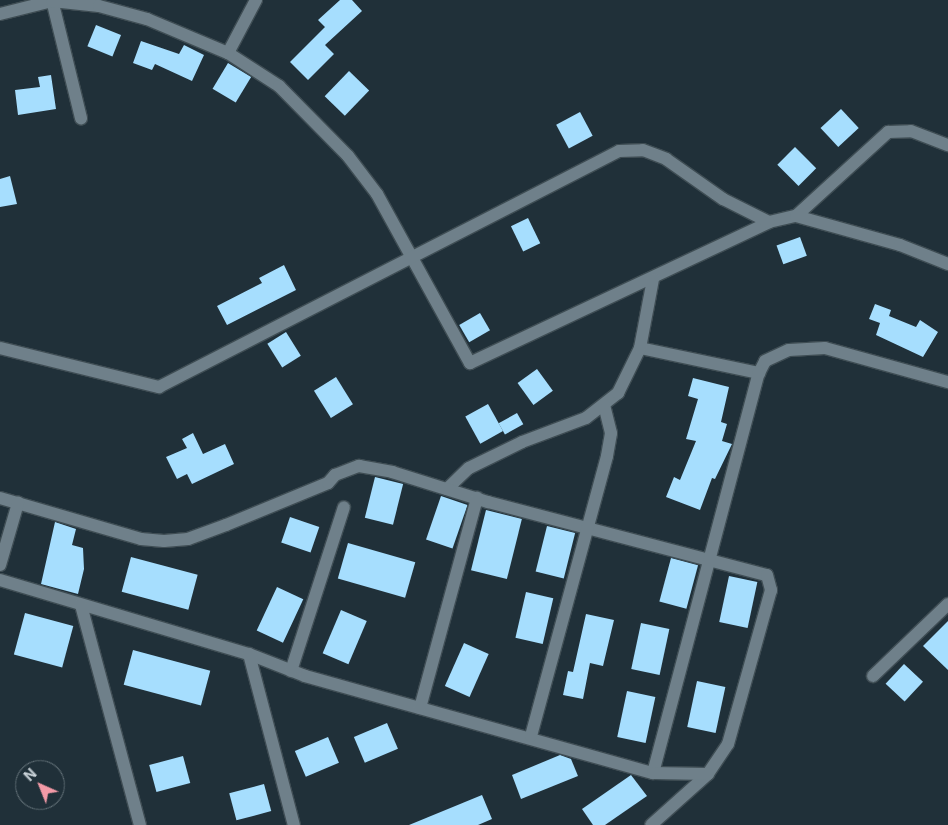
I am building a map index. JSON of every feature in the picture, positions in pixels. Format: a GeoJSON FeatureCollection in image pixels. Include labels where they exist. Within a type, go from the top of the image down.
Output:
{"type":"FeatureCollection","features":[{"type":"Feature","properties":{"kind":"street"},"geometry":{"type":"LineString","coordinates":[[228,53],[256,0]]}},
{"type":"Feature","properties":{"kind":"street"},"geometry":{"type":"LineString","coordinates":[[52,1],[81,118]]}},
{"type":"Feature","properties":{"kind":"street"},"geometry":{"type":"LineString","coordinates":[[0,14],[52,1],[76,1],[147,19],[228,53],[280,86],[348,156],[377,194],[409,257],[470,363],[653,279],[769,222],[796,216],[900,245],[948,264]]}},
{"type":"Feature","properties":{"kind":"street"},"geometry":{"type":"LineString","coordinates":[[796,216],[888,132],[911,131],[948,145]]}},
{"type":"Feature","properties":{"kind":"street"},"geometry":{"type":"LineString","coordinates":[[0,348],[159,387],[409,257],[619,151],[643,150],[666,159],[723,199],[769,222]]}},
{"type":"Feature","properties":{"kind":"street"},"geometry":{"type":"LineString","coordinates":[[447,489],[469,468],[522,442],[586,418],[618,393],[640,348],[653,279]]}},
{"type":"Feature","properties":{"kind":"street"},"geometry":{"type":"LineString","coordinates":[[640,348],[759,373]]}},
{"type":"Feature","properties":{"kind":"street"},"geometry":{"type":"LineString","coordinates":[[654,773],[759,373],[765,361],[789,350],[825,348],[948,382]]}},
{"type":"Feature","properties":{"kind":"street"},"geometry":{"type":"LineString","coordinates":[[531,736],[589,527],[611,433],[604,405]]}},
{"type":"Feature","properties":{"kind":"street"},"geometry":{"type":"LineString","coordinates":[[0,498],[140,539],[164,542],[188,539],[226,526],[328,483],[335,475],[359,466],[392,472],[477,498],[766,575],[771,590],[728,744],[708,774],[651,825]]}},
{"type":"Feature","properties":{"kind":"street"},"geometry":{"type":"LineString","coordinates":[[420,708],[477,498]]}},
{"type":"Feature","properties":{"kind":"street"},"geometry":{"type":"LineString","coordinates":[[0,565],[18,503]]}},
{"type":"Feature","properties":{"kind":"street"},"geometry":{"type":"LineString","coordinates":[[291,671],[344,507]]}},
{"type":"Feature","properties":{"kind":"street"},"geometry":{"type":"LineString","coordinates":[[0,580],[249,654],[291,671],[420,708],[531,736],[632,769],[654,773],[708,774]]}},
{"type":"Feature","properties":{"kind":"street"},"geometry":{"type":"LineString","coordinates":[[873,676],[948,604]]}},
{"type":"Feature","properties":{"kind":"street"},"geometry":{"type":"LineString","coordinates":[[81,605],[140,825]]}},
{"type":"Feature","properties":{"kind":"street"},"geometry":{"type":"LineString","coordinates":[[249,654],[294,825]]}},
{"type":"Feature","properties":{"kind":"building"},"geometry":{"type":"Polygon","coordinates":[[[340,0],[352,0],[362,11],[325,45],[334,54],[308,80],[290,62],[325,27],[318,20],[340,0]]]}},
{"type":"Feature","properties":{"kind":"building"},"geometry":{"type":"Polygon","coordinates":[[[96,25],[121,35],[112,56],[87,46],[96,25]]]}},
{"type":"Feature","properties":{"kind":"building"},"geometry":{"type":"Polygon","coordinates":[[[141,41],[179,54],[184,45],[204,55],[192,81],[155,64],[152,70],[133,63],[141,41]]]}},
{"type":"Feature","properties":{"kind":"building"},"geometry":{"type":"Polygon","coordinates":[[[228,63],[251,77],[236,103],[213,89],[228,63]]]}},
{"type":"Feature","properties":{"kind":"building"},"geometry":{"type":"Polygon","coordinates":[[[349,71],[369,90],[345,116],[325,96],[349,71]]]}},
{"type":"Feature","properties":{"kind":"building"},"geometry":{"type":"Polygon","coordinates":[[[51,75],[56,109],[18,115],[15,90],[40,87],[38,77],[51,75]]]}},
{"type":"Feature","properties":{"kind":"building"},"geometry":{"type":"Polygon","coordinates":[[[841,109],[859,128],[838,147],[821,128],[841,109]]]}},
{"type":"Feature","properties":{"kind":"building"},"geometry":{"type":"Polygon","coordinates":[[[580,112],[593,136],[569,149],[556,125],[580,112]]]}},
{"type":"Feature","properties":{"kind":"building"},"geometry":{"type":"Polygon","coordinates":[[[795,147],[816,168],[799,186],[777,165],[795,147]]]}},
{"type":"Feature","properties":{"kind":"building"},"geometry":{"type":"Polygon","coordinates":[[[10,176],[17,204],[0,207],[0,179],[10,176]]]}},
{"type":"Feature","properties":{"kind":"building"},"geometry":{"type":"Polygon","coordinates":[[[528,218],[540,243],[523,251],[511,226],[528,218]]]}},
{"type":"Feature","properties":{"kind":"building"},"geometry":{"type":"Polygon","coordinates":[[[800,237],[807,256],[783,264],[777,246],[800,237]]]}},
{"type":"Feature","properties":{"kind":"building"},"geometry":{"type":"Polygon","coordinates":[[[284,265],[296,290],[227,325],[217,306],[262,283],[259,278],[284,265]]]}},
{"type":"Feature","properties":{"kind":"building"},"geometry":{"type":"Polygon","coordinates":[[[875,304],[891,310],[889,316],[916,327],[920,320],[938,332],[923,357],[876,335],[880,323],[869,319],[875,304]]]}},
{"type":"Feature","properties":{"kind":"building"},"geometry":{"type":"Polygon","coordinates":[[[480,313],[490,330],[469,342],[459,325],[480,313]]]}},
{"type":"Feature","properties":{"kind":"building"},"geometry":{"type":"Polygon","coordinates":[[[286,332],[301,356],[282,367],[267,344],[286,332]]]}},
{"type":"Feature","properties":{"kind":"building"},"geometry":{"type":"Polygon","coordinates":[[[537,369],[553,391],[533,405],[518,383],[537,369]]]}},
{"type":"Feature","properties":{"kind":"building"},"geometry":{"type":"Polygon","coordinates":[[[336,377],[353,404],[331,418],[314,391],[336,377]]]}},
{"type":"Feature","properties":{"kind":"building"},"geometry":{"type":"Polygon","coordinates":[[[693,378],[729,387],[721,422],[727,424],[722,441],[732,444],[715,479],[712,478],[700,510],[666,497],[674,477],[680,480],[696,441],[686,439],[698,399],[688,396],[693,378]]]}},
{"type":"Feature","properties":{"kind":"building"},"geometry":{"type":"Polygon","coordinates":[[[488,404],[503,431],[480,444],[465,417],[488,404]]]}},
{"type":"Feature","properties":{"kind":"building"},"geometry":{"type":"Polygon","coordinates":[[[517,413],[523,424],[505,435],[499,423],[517,413]]]}},
{"type":"Feature","properties":{"kind":"building"},"geometry":{"type":"Polygon","coordinates":[[[193,433],[203,454],[225,444],[234,464],[192,484],[187,474],[177,479],[166,457],[187,448],[182,439],[193,433]]]}},
{"type":"Feature","properties":{"kind":"building"},"geometry":{"type":"Polygon","coordinates":[[[375,477],[403,484],[393,525],[365,518],[375,477]]]}},
{"type":"Feature","properties":{"kind":"building"},"geometry":{"type":"Polygon","coordinates":[[[441,496],[467,505],[452,549],[426,539],[441,496]]]}},
{"type":"Feature","properties":{"kind":"building"},"geometry":{"type":"Polygon","coordinates":[[[486,510],[522,519],[507,579],[471,570],[486,510]]]}},
{"type":"Feature","properties":{"kind":"building"},"geometry":{"type":"Polygon","coordinates":[[[290,517],[319,527],[311,553],[281,543],[290,517]]]}},
{"type":"Feature","properties":{"kind":"building"},"geometry":{"type":"Polygon","coordinates":[[[55,522],[76,529],[72,545],[83,548],[84,569],[78,594],[41,584],[55,522]]]}},
{"type":"Feature","properties":{"kind":"building"},"geometry":{"type":"Polygon","coordinates":[[[547,526],[575,533],[564,579],[536,572],[547,526]]]}},
{"type":"Feature","properties":{"kind":"building"},"geometry":{"type":"Polygon","coordinates":[[[348,543],[415,562],[405,598],[338,579],[348,543]]]}},
{"type":"Feature","properties":{"kind":"building"},"geometry":{"type":"Polygon","coordinates":[[[131,557],[198,575],[188,610],[122,592],[131,557]]]}},
{"type":"Feature","properties":{"kind":"building"},"geometry":{"type":"Polygon","coordinates":[[[671,558],[698,565],[686,609],[659,601],[671,558]]]}},
{"type":"Feature","properties":{"kind":"building"},"geometry":{"type":"Polygon","coordinates":[[[729,576],[757,582],[748,628],[719,622],[729,576]]]}},
{"type":"Feature","properties":{"kind":"building"},"geometry":{"type":"Polygon","coordinates":[[[277,587],[303,599],[283,643],[257,631],[277,587]]]}},
{"type":"Feature","properties":{"kind":"building"},"geometry":{"type":"Polygon","coordinates":[[[526,592],[553,598],[543,644],[515,638],[526,592]]]}},
{"type":"Feature","properties":{"kind":"building"},"geometry":{"type":"Polygon","coordinates":[[[341,610],[367,621],[348,664],[323,653],[341,610]]]}},
{"type":"Feature","properties":{"kind":"building"},"geometry":{"type":"Polygon","coordinates":[[[25,613],[73,626],[62,667],[14,655],[25,613]]]}},
{"type":"Feature","properties":{"kind":"building"},"geometry":{"type":"Polygon","coordinates":[[[586,614],[614,620],[603,666],[590,663],[583,699],[563,695],[568,671],[573,672],[586,614]]]}},
{"type":"Feature","properties":{"kind":"building"},"geometry":{"type":"Polygon","coordinates":[[[948,621],[948,670],[923,646],[948,621]]]}},
{"type":"Feature","properties":{"kind":"building"},"geometry":{"type":"Polygon","coordinates":[[[641,623],[669,629],[660,675],[631,669],[641,623]]]}},
{"type":"Feature","properties":{"kind":"building"},"geometry":{"type":"Polygon","coordinates":[[[464,643],[489,654],[470,697],[445,686],[464,643]]]}},
{"type":"Feature","properties":{"kind":"building"},"geometry":{"type":"Polygon","coordinates":[[[133,650],[210,671],[201,705],[124,685],[133,650]]]}},
{"type":"Feature","properties":{"kind":"building"},"geometry":{"type":"Polygon","coordinates":[[[904,664],[923,682],[905,701],[886,684],[904,664]]]}},
{"type":"Feature","properties":{"kind":"building"},"geometry":{"type":"Polygon","coordinates":[[[697,681],[725,687],[716,733],[687,727],[697,681]]]}},
{"type":"Feature","properties":{"kind":"building"},"geometry":{"type":"Polygon","coordinates":[[[627,691],[655,697],[646,743],[617,737],[627,691]]]}},
{"type":"Feature","properties":{"kind":"building"},"geometry":{"type":"Polygon","coordinates":[[[387,723],[398,749],[365,763],[354,737],[387,723]]]}},
{"type":"Feature","properties":{"kind":"building"},"geometry":{"type":"Polygon","coordinates":[[[328,737],[339,763],[306,777],[295,751],[328,737]]]}},
{"type":"Feature","properties":{"kind":"building"},"geometry":{"type":"Polygon","coordinates":[[[560,755],[571,759],[578,776],[521,799],[512,775],[560,755]]]}},
{"type":"Feature","properties":{"kind":"building"},"geometry":{"type":"Polygon","coordinates":[[[183,756],[190,783],[156,792],[149,765],[183,756]]]}},
{"type":"Feature","properties":{"kind":"building"},"geometry":{"type":"Polygon","coordinates":[[[631,775],[647,796],[605,825],[593,825],[582,809],[631,775]]]}},
{"type":"Feature","properties":{"kind":"building"},"geometry":{"type":"Polygon","coordinates":[[[264,784],[271,811],[236,820],[229,793],[264,784]]]}},
{"type":"Feature","properties":{"kind":"building"},"geometry":{"type":"Polygon","coordinates":[[[482,795],[492,819],[478,825],[409,825],[482,795]]]}}]}
